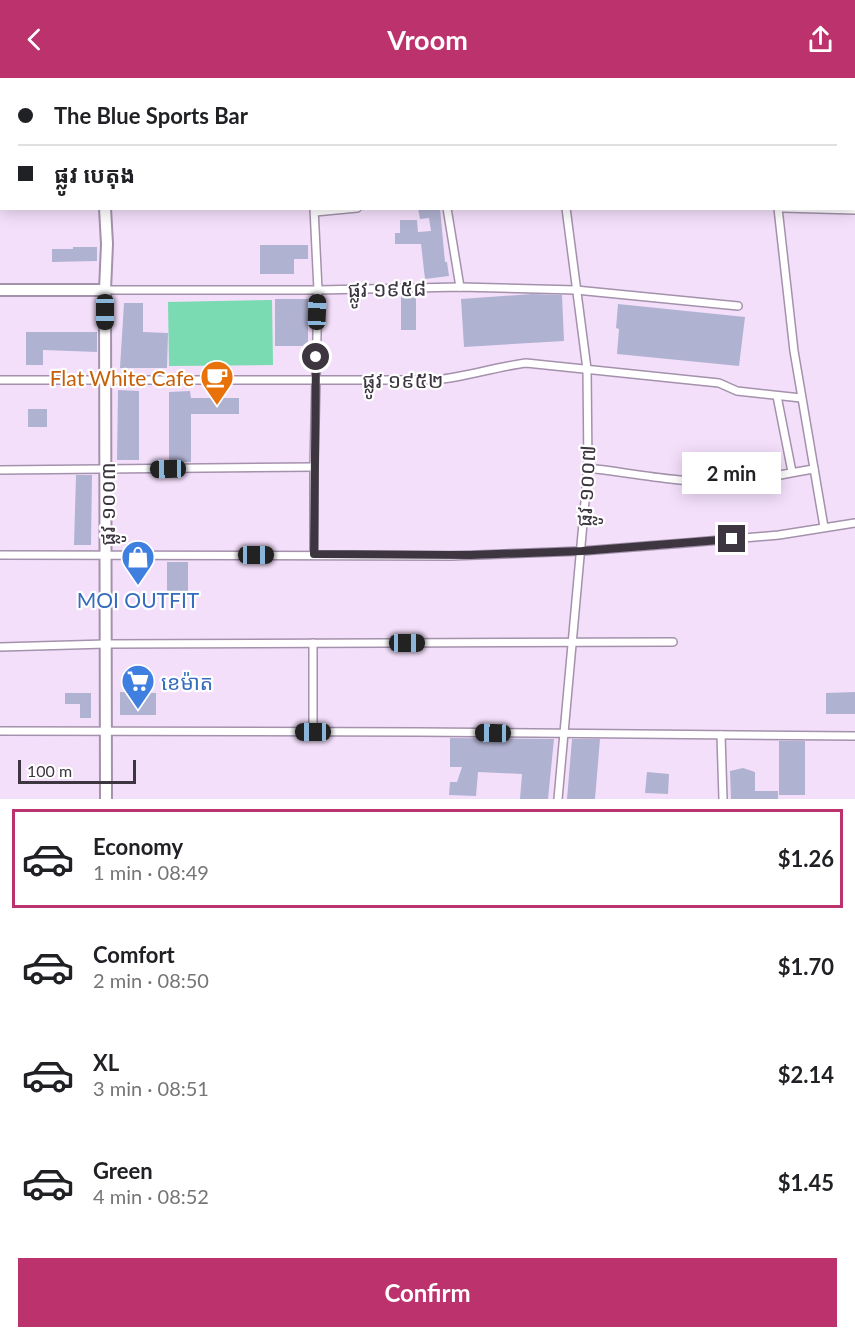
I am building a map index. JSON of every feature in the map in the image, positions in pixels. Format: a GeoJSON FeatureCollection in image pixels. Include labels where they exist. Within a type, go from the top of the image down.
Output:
{"type":"FeatureCollection","features":[{"type":"Feature","properties":{"kind":"street","name":"ផ្លូវ ១០០៣"},"geometry":{"type":"LineString","coordinates":[[105,210],[107,244],[105,290],[106,799]]}},
{"type":"Feature","properties":{"kind":"street"},"geometry":{"type":"LineString","coordinates":[[314,554],[318,290],[315,210]]}},
{"type":"Feature","properties":{"kind":"street"},"geometry":{"type":"LineString","coordinates":[[447,210],[459,287]]}},
{"type":"Feature","properties":{"kind":"street","name":"ផ្លូវ ១០០៧"},"geometry":{"type":"LineString","coordinates":[[558,799],[588,468],[587,369],[566,210]]}},
{"type":"Feature","properties":{"kind":"street"},"geometry":{"type":"LineString","coordinates":[[781,210],[801,398],[824,528]]}},
{"type":"Feature","properties":{"kind":"street","name":"ផ្លូវ ១៩៥៨"},"geometry":{"type":"LineString","coordinates":[[0,290],[318,290],[459,287],[576,290],[738,306]]}},
{"type":"Feature","properties":{"kind":"street","name":"ផ្លូវ ១៩៥២"},"geometry":{"type":"LineString","coordinates":[[0,380],[446,379],[496,367],[526,363],[719,383],[738,391],[801,398]]}},
{"type":"Feature","properties":{"kind":"street"},"geometry":{"type":"LineString","coordinates":[[777,396],[792,472]]}},
{"type":"Feature","properties":{"kind":"street"},"geometry":{"type":"LineString","coordinates":[[0,470],[314,467]]}},
{"type":"Feature","properties":{"kind":"street"},"geometry":{"type":"LineString","coordinates":[[588,468],[718,482],[814,469]]}},
{"type":"Feature","properties":{"kind":"street"},"geometry":{"type":"LineString","coordinates":[[0,555],[451,556],[582,551],[767,536],[855,523]]}},
{"type":"Feature","properties":{"kind":"street"},"geometry":{"type":"LineString","coordinates":[[0,647],[106,644],[673,642]]}},
{"type":"Feature","properties":{"kind":"street"},"geometry":{"type":"LineString","coordinates":[[313,643],[313,732]]}},
{"type":"Feature","properties":{"kind":"street"},"geometry":{"type":"LineString","coordinates":[[0,731],[855,736]]}},
{"type":"Feature","properties":{"kind":"street"},"geometry":{"type":"LineString","coordinates":[[721,735],[723,799]]}},
{"type":"Feature","properties":{"kind":"green space"},"geometry":{"type":"Polygon","coordinates":[[[272,300],[273,365],[169,366],[168,302],[272,300]]]}},
{"type":"Feature","properties":{"kind":"building"},"geometry":{"type":"Polygon","coordinates":[[[418,210],[440,210],[445,262],[447,262],[449,276],[425,279],[421,244],[395,244],[395,233],[400,233],[400,220],[417,220],[418,232],[431,231],[429,218],[420,219],[418,210]]]}},
{"type":"Feature","properties":{"kind":"building"},"geometry":{"type":"Polygon","coordinates":[[[260,245],[308,245],[308,259],[294,259],[294,274],[260,274],[260,245]]]}},
{"type":"Feature","properties":{"kind":"building"},"geometry":{"type":"Polygon","coordinates":[[[73,247],[97,247],[97,261],[52,262],[52,249],[73,249],[73,247]]]}},
{"type":"Feature","properties":{"kind":"building"},"geometry":{"type":"Polygon","coordinates":[[[532,294],[562,295],[564,341],[464,347],[461,299],[532,294]]]}},
{"type":"Feature","properties":{"kind":"building"},"geometry":{"type":"Polygon","coordinates":[[[401,295],[416,295],[416,330],[401,330],[401,295]]]}},
{"type":"Feature","properties":{"kind":"building"},"geometry":{"type":"Polygon","coordinates":[[[275,299],[308,299],[308,346],[275,346],[275,299]]]}},
{"type":"Feature","properties":{"kind":"building"},"geometry":{"type":"Polygon","coordinates":[[[124,303],[143,303],[143,332],[168,333],[167,368],[120,368],[124,303]]]}},
{"type":"Feature","properties":{"kind":"building"},"geometry":{"type":"Polygon","coordinates":[[[618,304],[745,317],[739,366],[617,354],[618,304]]]}},
{"type":"Feature","properties":{"kind":"building"},"geometry":{"type":"Polygon","coordinates":[[[26,332],[97,332],[97,352],[43,350],[43,365],[26,365],[26,332]]]}},
{"type":"Feature","properties":{"kind":"building"},"geometry":{"type":"Polygon","coordinates":[[[118,390],[139,391],[139,460],[117,460],[118,390]]]}},
{"type":"Feature","properties":{"kind":"building"},"geometry":{"type":"Polygon","coordinates":[[[190,391],[191,398],[239,398],[239,414],[191,414],[191,462],[169,462],[169,392],[190,391]]]}},
{"type":"Feature","properties":{"kind":"building"},"geometry":{"type":"Polygon","coordinates":[[[28,409],[47,409],[47,427],[28,427],[28,409]]]}},
{"type":"Feature","properties":{"kind":"building"},"geometry":{"type":"Polygon","coordinates":[[[76,475],[92,475],[91,545],[74,545],[76,475]]]}},
{"type":"Feature","properties":{"kind":"building"},"geometry":{"type":"Polygon","coordinates":[[[167,562],[188,562],[188,595],[167,595],[167,562]]]}},
{"type":"Feature","properties":{"kind":"building"},"geometry":{"type":"Polygon","coordinates":[[[120,692],[156,693],[156,715],[120,715],[120,692]]]}},
{"type":"Feature","properties":{"kind":"building"},"geometry":{"type":"Polygon","coordinates":[[[855,692],[855,714],[826,714],[826,693],[855,692]]]}},
{"type":"Feature","properties":{"kind":"building"},"geometry":{"type":"Polygon","coordinates":[[[65,693],[91,693],[91,718],[80,718],[80,704],[65,704],[65,693]]]}},
{"type":"Feature","properties":{"kind":"building"},"geometry":{"type":"Polygon","coordinates":[[[450,738],[554,739],[548,799],[520,799],[522,774],[478,772],[476,796],[449,795],[450,782],[457,782],[462,767],[450,767],[450,738]]]}},
{"type":"Feature","properties":{"kind":"building"},"geometry":{"type":"Polygon","coordinates":[[[572,739],[600,739],[595,799],[567,799],[572,739]]]}},
{"type":"Feature","properties":{"kind":"building"},"geometry":{"type":"Polygon","coordinates":[[[779,741],[805,741],[805,795],[779,795],[779,741]]]}},
{"type":"Feature","properties":{"kind":"building"},"geometry":{"type":"Polygon","coordinates":[[[743,768],[755,772],[755,791],[778,791],[778,799],[731,799],[730,771],[743,768]]]}},
{"type":"Feature","properties":{"kind":"building"},"geometry":{"type":"Polygon","coordinates":[[[647,772],[669,774],[668,794],[645,793],[647,772]]]}},
{"type":"Feature","properties":{"kind":"place","name":"Flat White Cafe"},"geometry":{"type":"Point","coordinates":[217,406]}},
{"type":"Feature","properties":{"kind":"place","name":"MOI OUTFIT"},"geometry":{"type":"Point","coordinates":[138,586]}},
{"type":"Feature","properties":{"kind":"place","name":"ខេម៉ាត"},"geometry":{"type":"Point","coordinates":[138,710]}},
{"type":"Feature","properties":{"kind":"route"},"geometry":{"type":"LineString","coordinates":[[316,357],[314,554],[451,556],[582,551],[732,539]]}}]}
